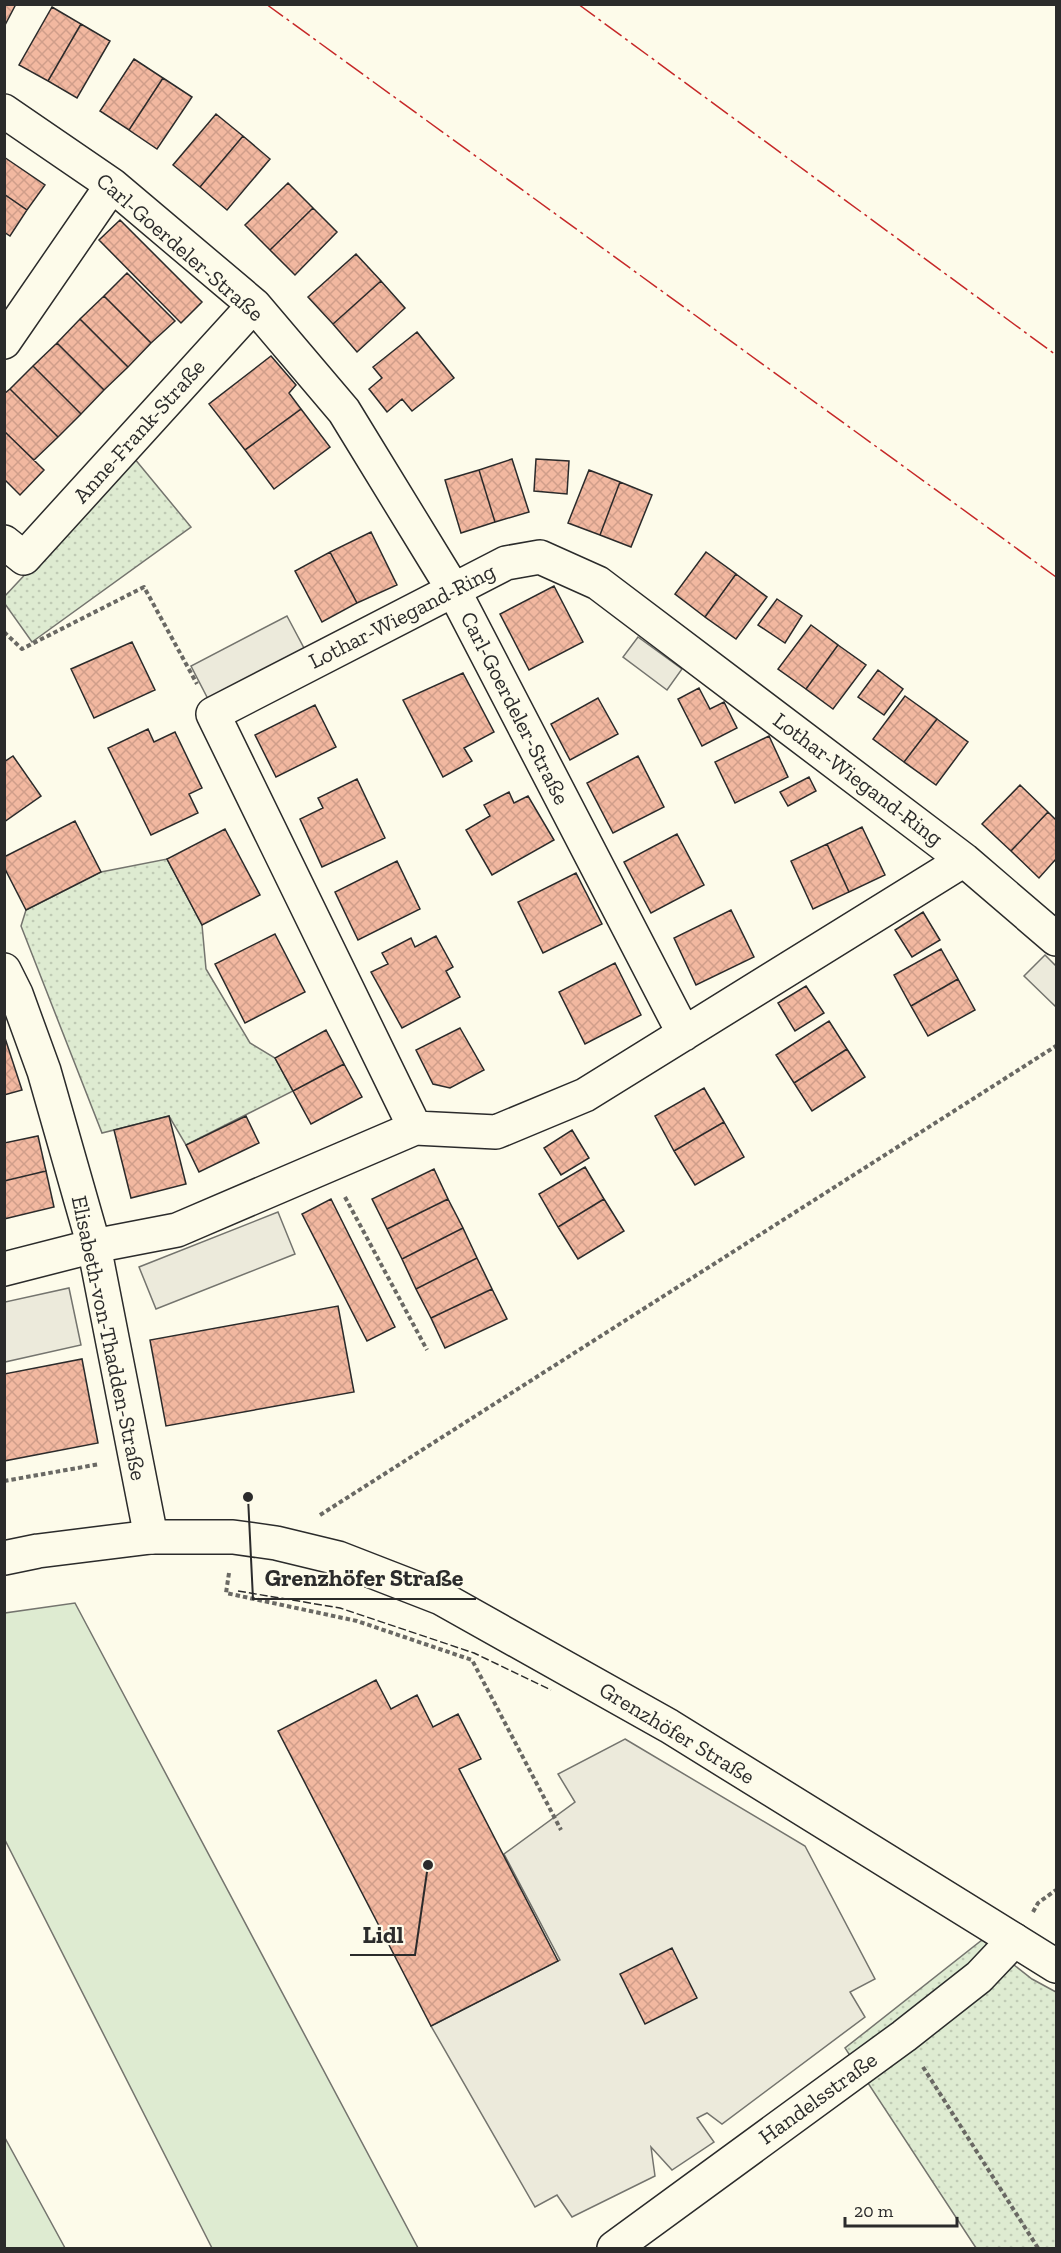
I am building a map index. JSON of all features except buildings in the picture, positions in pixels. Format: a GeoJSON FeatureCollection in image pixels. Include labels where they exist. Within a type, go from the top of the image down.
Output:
{"type":"FeatureCollection","features":[{"type":"Feature","properties":{"kind":"street","name":"Carl-Goerdeler-Straße"},"geometry":{"type":"LineString","coordinates":[[4,111],[112,185],[254,305],[344,411],[453,589],[684,1034]]}},
{"type":"Feature","properties":{"kind":"street"},"geometry":{"type":"LineString","coordinates":[[4,342],[112,185]]}},
{"type":"Feature","properties":{"kind":"street","name":"Anne-Frank-Straße"},"geometry":{"type":"LineString","coordinates":[[14,550],[254,305]]}},
{"type":"Feature","properties":{"kind":"street","name":"Lothar-Wiegand-Ring"},"geometry":{"type":"LineString","coordinates":[[213,714],[506,563],[540,557],[598,583],[964,860],[1056,939]]}},
{"type":"Feature","properties":{"kind":"street"},"geometry":{"type":"LineString","coordinates":[[213,714],[415,1128]]}},
{"type":"Feature","properties":{"kind":"street","name":"Lothar-Wiegand-Ring"},"geometry":{"type":"LineString","coordinates":[[4,1269],[94,1246],[177,1230],[415,1128],[496,1132],[585,1095],[964,860]]}},
{"type":"Feature","properties":{"kind":"street","name":"Elisabeth-von-Thadden-Straße"},"geometry":{"type":"LineString","coordinates":[[4,970],[16,994],[44,1071],[94,1246],[151,1537]]}},
{"type":"Feature","properties":{"kind":"street","name":"Grenzhöfer Straße"},"geometry":{"type":"LineString","coordinates":[[4,1558],[38,1551],[151,1537],[233,1537],[276,1543],[338,1558],[441,1598],[669,1726],[1056,1966]]}},
{"type":"Feature","properties":{"kind":"street","name":"Handelsstraße"},"geometry":{"type":"LineString","coordinates":[[614,2248],[904,2036],[979,1977],[1014,1940]]}},
{"type":"Feature","properties":{"kind":"path"},"geometry":{"type":"LineString","coordinates":[[4,632],[22,650],[144,587],[213,714]]}},
{"type":"Feature","properties":{"kind":"path"},"geometry":{"type":"LineString","coordinates":[[276,1543],[1056,1046]]}},
{"type":"Feature","properties":{"kind":"path"},"geometry":{"type":"LineString","coordinates":[[328,1165],[426,1350]]}},
{"type":"Feature","properties":{"kind":"path"},"geometry":{"type":"LineString","coordinates":[[4,1481],[136,1457]]}},
{"type":"Feature","properties":{"kind":"path"},"geometry":{"type":"LineString","coordinates":[[233,1537],[226,1593],[357,1621],[472,1660],[561,1830]]}},
{"type":"Feature","properties":{"kind":"path"},"geometry":{"type":"LineString","coordinates":[[904,2036],[1038,2248]]}},
{"type":"Feature","properties":{"kind":"green space"},"geometry":{"type":"Polygon","coordinates":[[[134,458],[191,527],[32,642],[5,604],[4,597],[134,458]]]}},
{"type":"Feature","properties":{"kind":"green space"},"geometry":{"type":"Polygon","coordinates":[[[167,859],[202,925],[206,969],[250,1043],[275,1058],[293,1091],[186,1145],[169,1116],[102,1133],[21,926],[26,910],[101,872],[167,859]]]}},
{"type":"Feature","properties":{"kind":"green space"},"geometry":{"type":"Polygon","coordinates":[[[75,1603],[418,2248],[212,2248],[5,1840],[5,1613],[75,1603]]]}},
{"type":"Feature","properties":{"kind":"green space"},"geometry":{"type":"Polygon","coordinates":[[[982,1940],[1032,1979],[1056,1992],[1056,2248],[976,2248],[845,2048],[982,1940]]]}},
{"type":"Feature","properties":{"kind":"green space"},"geometry":{"type":"Polygon","coordinates":[[[5,2138],[65,2248],[5,2248],[5,2138]]]}},
{"type":"Feature","properties":{"kind":"shaded area"},"geometry":{"type":"Polygon","coordinates":[[[287,616],[305,650],[208,699],[191,666],[287,616]]]}},
{"type":"Feature","properties":{"kind":"shaded area"},"geometry":{"type":"Polygon","coordinates":[[[638,637],[682,669],[667,690],[623,657],[638,637]]]}},
{"type":"Feature","properties":{"kind":"shaded area"},"geometry":{"type":"Polygon","coordinates":[[[1045,955],[1056,966],[1056,1007],[1024,976],[1045,955]]]}},
{"type":"Feature","properties":{"kind":"shaded area"},"geometry":{"type":"Polygon","coordinates":[[[278,1212],[295,1254],[156,1309],[139,1267],[278,1212]]]}},
{"type":"Feature","properties":{"kind":"shaded area"},"geometry":{"type":"Polygon","coordinates":[[[69,1288],[81,1345],[5,1362],[5,1302],[69,1288]]]}},
{"type":"Feature","properties":{"kind":"shaded area"},"geometry":{"type":"Polygon","coordinates":[[[625,1739],[805,1846],[875,1979],[850,1992],[865,2017],[722,2124],[707,2113],[697,2118],[714,2142],[672,2170],[651,2147],[655,2176],[572,2217],[557,2195],[535,2207],[431,2026],[560,1960],[504,1854],[575,1802],[558,1774],[625,1739]]]}},
{"type":"Feature","properties":{"kind":"fence"},"geometry":{"type":"LineString","coordinates":[[238,1591],[340,1608],[474,1653],[551,1690]]}},
{"type":"Feature","properties":{"kind":"power"},"geometry":{"type":"LineString","coordinates":[[266,4],[1056,577]]}},
{"type":"Feature","properties":{"kind":"power"},"geometry":{"type":"LineString","coordinates":[[578,4],[1056,355]]}},
{"type":"Feature","properties":{"kind":"place","name":"Grenzhöfer Straße"},"geometry":{"type":"Point","coordinates":[248,1497]}},
{"type":"Feature","properties":{"kind":"place","name":"Lidl"},"geometry":{"type":"Point","coordinates":[428,1865]}}]}
